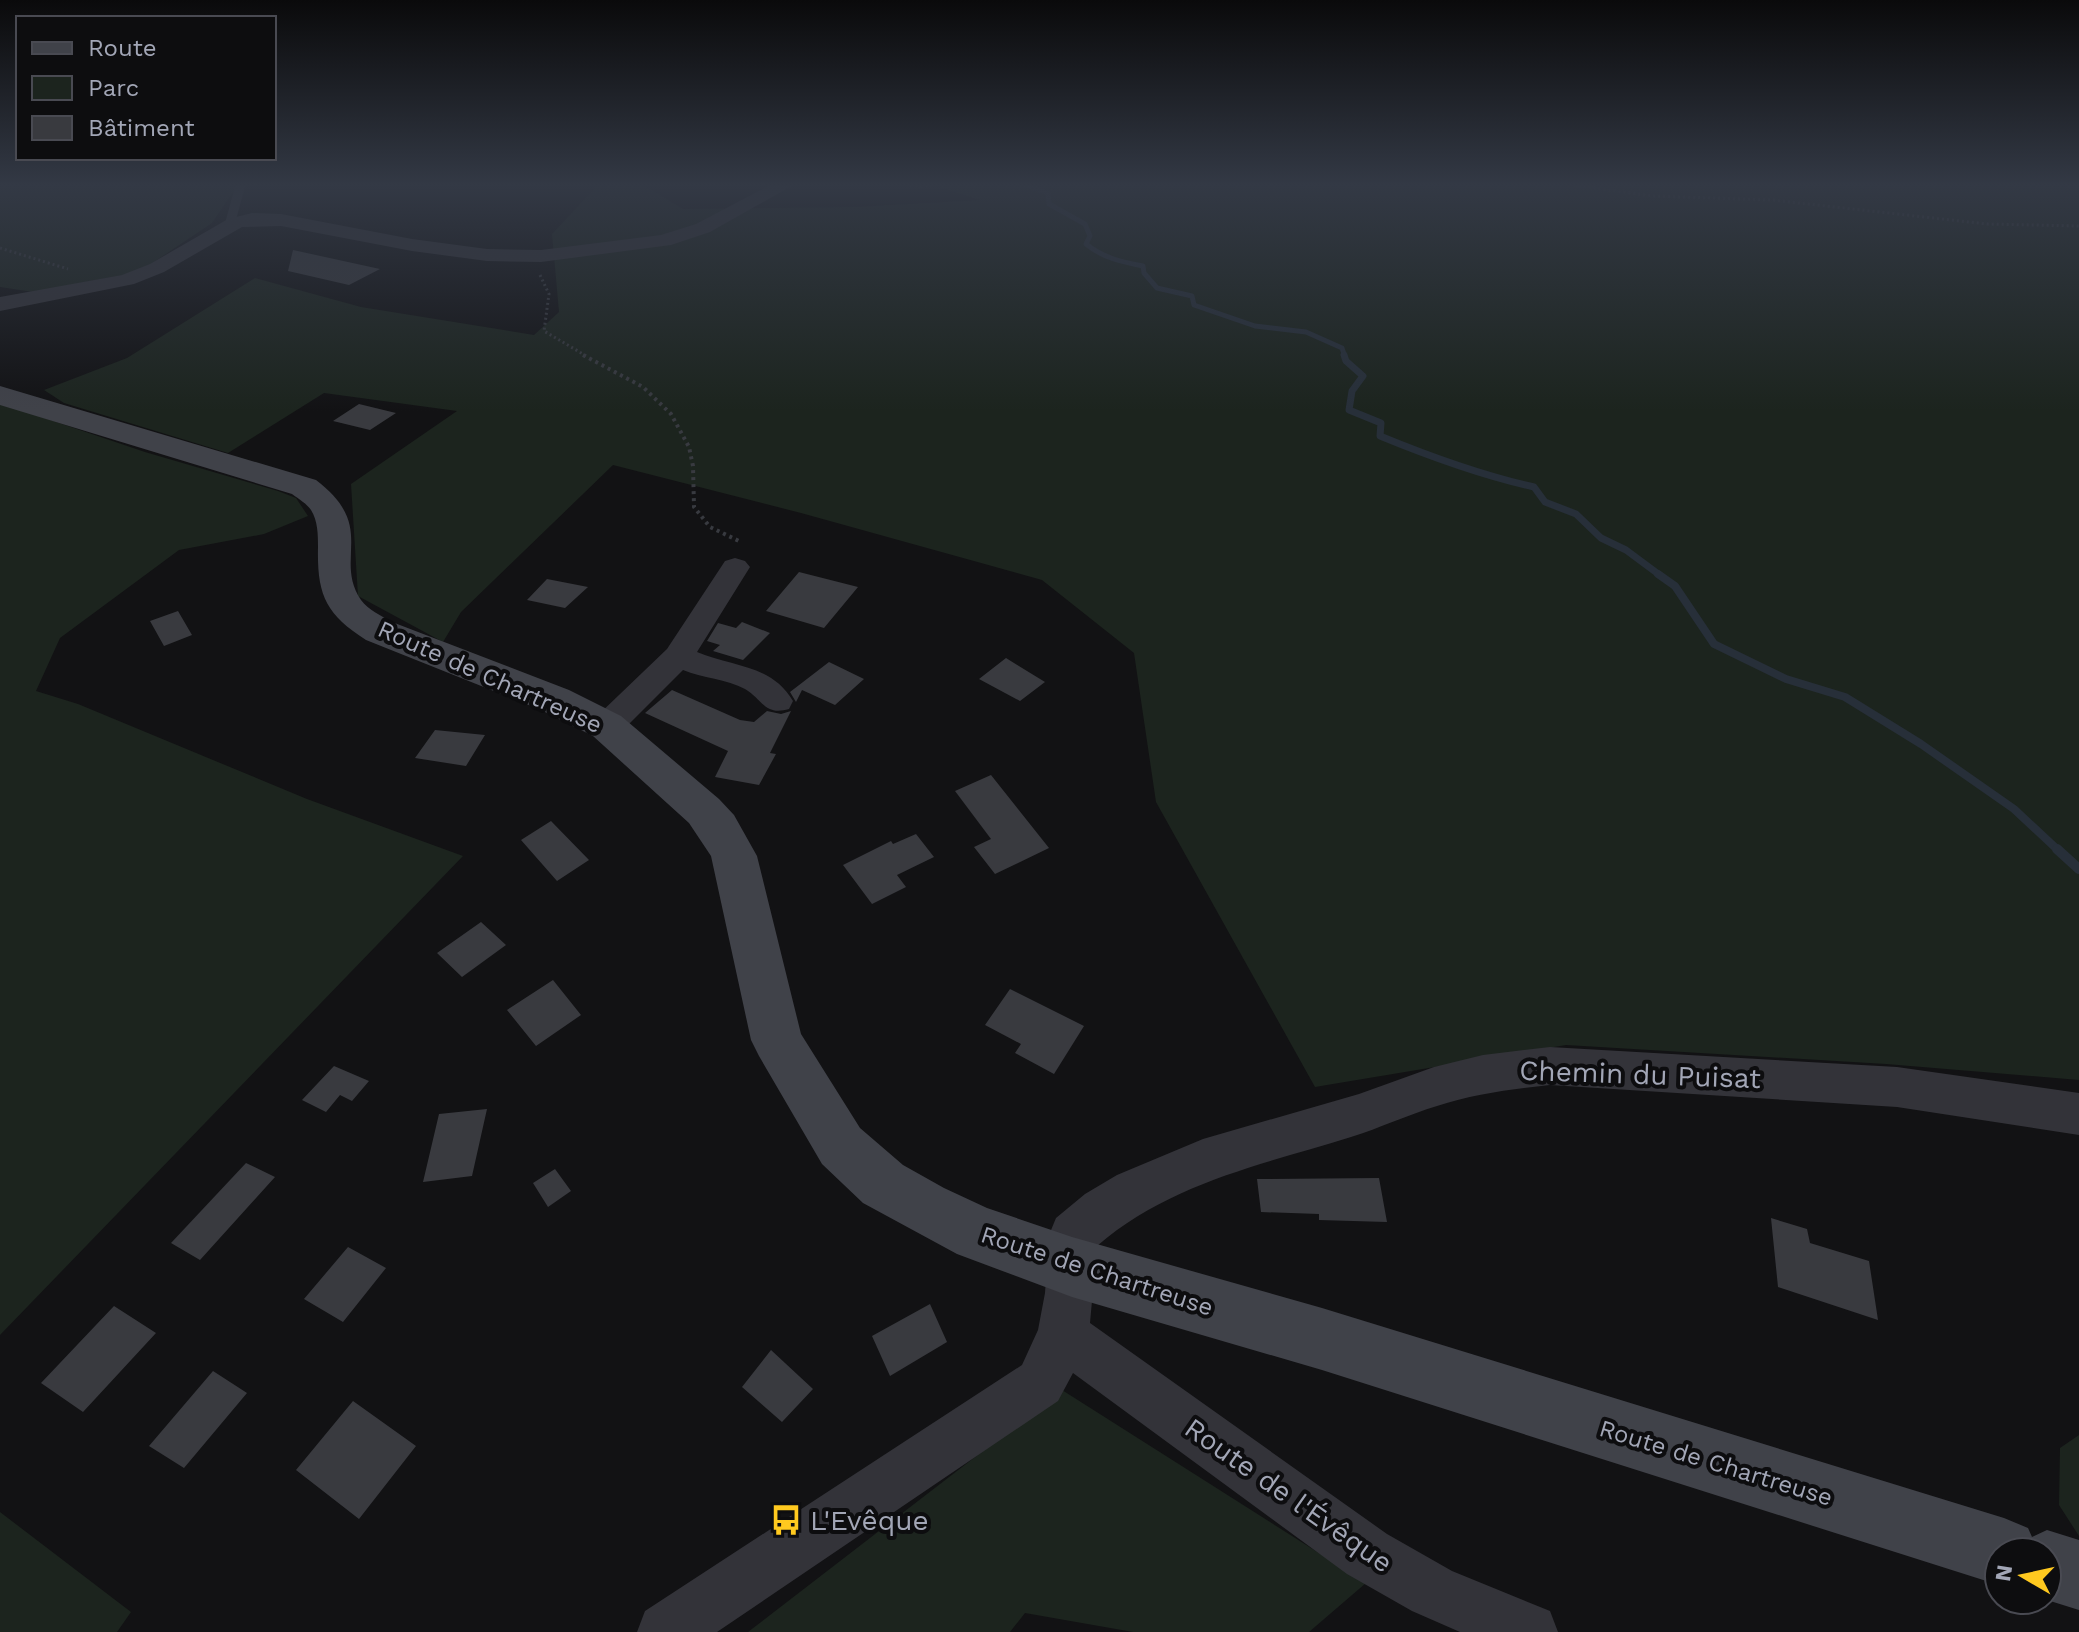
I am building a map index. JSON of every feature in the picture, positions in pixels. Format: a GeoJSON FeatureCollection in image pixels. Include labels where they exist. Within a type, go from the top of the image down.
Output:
{"type":"FeatureCollection","features":[{"type":"Feature","properties":{"kind":"main road","name":"Route de Chartreuse"},"geometry":{"type":"LineString","coordinates":[[0,395],[304,487],[318,495],[333,515],[340,593],[346,606],[360,618],[379,631],[526,688],[607,726],[704,811],[718,827],[734,856],[777,1040],[841,1146],[883,1184],[924,1208],[978,1234],[1072,1267],[1322,1339],[1983,1545]]}},
{"type":"Feature","properties":{"kind":"street"},"geometry":{"type":"LineString","coordinates":[[0,304],[127,280],[173,259]]}},
{"type":"Feature","properties":{"kind":"street"},"geometry":{"type":"LineString","coordinates":[[607,726],[678,656],[735,567]]}},
{"type":"Feature","properties":{"kind":"street"},"geometry":{"type":"LineString","coordinates":[[678,656],[714,670],[747,675],[764,685],[777,701]]}},
{"type":"Feature","properties":{"kind":"street","name":"Chemin du Puisat"},"geometry":{"type":"LineString","coordinates":[[1072,1267],[1073,1235],[1094,1214],[1156,1180],[1213,1159],[1378,1109],[1418,1092],[1504,1070],[1550,1066],[1882,1085],[2079,1114]]}},
{"type":"Feature","properties":{"kind":"street"},"geometry":{"type":"LineString","coordinates":[[666,1632],[1040,1383],[1054,1362],[1064,1335],[1072,1267]]}},
{"type":"Feature","properties":{"kind":"street","name":"Route de l'Évêque"},"geometry":{"type":"LineString","coordinates":[[1064,1335],[1367,1554],[1432,1591],[1529,1632]]}},
{"type":"Feature","properties":{"kind":"path"},"geometry":{"type":"LineString","coordinates":[[36,259],[68,269],[84,288]]}},
{"type":"Feature","properties":{"kind":"path"},"geometry":{"type":"LineString","coordinates":[[532,259],[533,269],[548,283],[550,299],[544,331],[558,343],[627,376],[662,401],[688,438],[697,480],[694,507],[710,527],[739,541],[735,567]]}},
{"type":"Feature","properties":{"kind":"green space"},"geometry":{"type":"Polygon","coordinates":[[[0,259],[158,259],[139,272],[33,292],[0,287],[0,259]]]}},
{"type":"Feature","properties":{"kind":"green space"},"geometry":{"type":"Polygon","coordinates":[[[554,259],[2079,259],[2079,1080],[1886,1064],[1566,1045],[1315,1087],[1156,802],[1134,653],[1042,580],[613,465],[461,612],[443,642],[358,596],[351,484],[457,411],[324,393],[228,453],[64,403],[44,390],[127,358],[255,278],[361,307],[534,335],[559,312],[554,259]]]}},
{"type":"Feature","properties":{"kind":"green space"},"geometry":{"type":"Polygon","coordinates":[[[0,403],[145,452],[278,491],[296,498],[308,516],[264,534],[179,550],[60,638],[36,691],[78,704],[307,799],[463,856],[0,1335],[0,403]]]}},
{"type":"Feature","properties":{"kind":"green space"},"geometry":{"type":"Polygon","coordinates":[[[1062,1390],[1366,1583],[1309,1632],[1133,1632],[1025,1613],[1010,1632],[748,1632],[1062,1390]]]}},
{"type":"Feature","properties":{"kind":"green space"},"geometry":{"type":"Polygon","coordinates":[[[2079,1435],[2079,1536],[2059,1505],[2060,1448],[2079,1435]]]}},
{"type":"Feature","properties":{"kind":"green space"},"geometry":{"type":"Polygon","coordinates":[[[0,1512],[131,1612],[117,1632],[0,1632],[0,1512]]]}},
{"type":"Feature","properties":{"kind":"building"},"geometry":{"type":"Polygon","coordinates":[[[291,259],[335,259],[380,269],[349,285],[288,271],[291,259]]]}},
{"type":"Feature","properties":{"kind":"building"},"geometry":{"type":"Polygon","coordinates":[[[359,404],[396,413],[370,430],[333,421],[359,404]]]}},
{"type":"Feature","properties":{"kind":"building"},"geometry":{"type":"Polygon","coordinates":[[[799,572],[858,587],[824,628],[766,611],[799,572]]]}},
{"type":"Feature","properties":{"kind":"building"},"geometry":{"type":"Polygon","coordinates":[[[547,579],[588,587],[565,608],[527,600],[547,579]]]}},
{"type":"Feature","properties":{"kind":"building"},"geometry":{"type":"Polygon","coordinates":[[[178,611],[192,635],[164,646],[150,621],[178,611]]]}},
{"type":"Feature","properties":{"kind":"building"},"geometry":{"type":"Polygon","coordinates":[[[742,622],[770,633],[743,660],[713,651],[720,645],[707,641],[718,623],[736,628],[742,622]]]}},
{"type":"Feature","properties":{"kind":"building"},"geometry":{"type":"Polygon","coordinates":[[[1006,658],[1045,682],[1020,701],[979,679],[1006,658]]]}},
{"type":"Feature","properties":{"kind":"building"},"geometry":{"type":"Polygon","coordinates":[[[829,662],[864,679],[835,705],[802,690],[796,702],[790,692],[829,662]]]}},
{"type":"Feature","properties":{"kind":"building"},"geometry":{"type":"Polygon","coordinates":[[[672,690],[740,720],[754,722],[767,711],[781,714],[791,711],[770,753],[776,754],[759,785],[715,777],[728,751],[645,713],[672,690]]]}},
{"type":"Feature","properties":{"kind":"building"},"geometry":{"type":"Polygon","coordinates":[[[435,730],[485,735],[466,766],[415,758],[435,730]]]}},
{"type":"Feature","properties":{"kind":"building"},"geometry":{"type":"Polygon","coordinates":[[[991,775],[1049,848],[995,874],[974,847],[991,839],[955,791],[991,775]]]}},
{"type":"Feature","properties":{"kind":"building"},"geometry":{"type":"Polygon","coordinates":[[[551,821],[589,860],[557,881],[521,840],[551,821]]]}},
{"type":"Feature","properties":{"kind":"building"},"geometry":{"type":"Polygon","coordinates":[[[916,834],[934,857],[897,875],[906,887],[872,904],[843,865],[891,841],[893,844],[916,834]]]}},
{"type":"Feature","properties":{"kind":"building"},"geometry":{"type":"Polygon","coordinates":[[[481,922],[506,945],[462,977],[437,953],[481,922]]]}},
{"type":"Feature","properties":{"kind":"building"},"geometry":{"type":"Polygon","coordinates":[[[553,980],[581,1015],[536,1046],[507,1010],[553,980]]]}},
{"type":"Feature","properties":{"kind":"building"},"geometry":{"type":"Polygon","coordinates":[[[1010,989],[1084,1026],[1054,1074],[1015,1053],[1021,1044],[985,1025],[1010,989]]]}},
{"type":"Feature","properties":{"kind":"building"},"geometry":{"type":"Polygon","coordinates":[[[334,1066],[369,1081],[352,1101],[340,1095],[326,1112],[302,1100],[334,1066]]]}},
{"type":"Feature","properties":{"kind":"building"},"geometry":{"type":"Polygon","coordinates":[[[487,1109],[472,1176],[423,1182],[439,1114],[487,1109]]]}},
{"type":"Feature","properties":{"kind":"building"},"geometry":{"type":"Polygon","coordinates":[[[246,1163],[275,1177],[200,1260],[171,1243],[246,1163]]]}},
{"type":"Feature","properties":{"kind":"building"},"geometry":{"type":"Polygon","coordinates":[[[555,1169],[571,1191],[548,1207],[533,1183],[555,1169]]]}},
{"type":"Feature","properties":{"kind":"building"},"geometry":{"type":"Polygon","coordinates":[[[1379,1178],[1387,1222],[1319,1220],[1319,1214],[1261,1212],[1257,1179],[1379,1178]]]}},
{"type":"Feature","properties":{"kind":"building"},"geometry":{"type":"Polygon","coordinates":[[[1771,1218],[1807,1229],[1810,1243],[1869,1261],[1878,1320],[1778,1287],[1771,1218]]]}},
{"type":"Feature","properties":{"kind":"building"},"geometry":{"type":"Polygon","coordinates":[[[348,1247],[386,1268],[343,1322],[304,1299],[348,1247]]]}},
{"type":"Feature","properties":{"kind":"building"},"geometry":{"type":"Polygon","coordinates":[[[930,1304],[947,1342],[890,1376],[872,1336],[930,1304]]]}},
{"type":"Feature","properties":{"kind":"building"},"geometry":{"type":"Polygon","coordinates":[[[114,1306],[156,1333],[83,1412],[41,1383],[114,1306]]]}},
{"type":"Feature","properties":{"kind":"building"},"geometry":{"type":"Polygon","coordinates":[[[771,1350],[813,1389],[782,1422],[742,1387],[771,1350]]]}},
{"type":"Feature","properties":{"kind":"building"},"geometry":{"type":"Polygon","coordinates":[[[213,1371],[247,1393],[184,1468],[149,1446],[213,1371]]]}},
{"type":"Feature","properties":{"kind":"building"},"geometry":{"type":"Polygon","coordinates":[[[353,1401],[416,1446],[359,1519],[296,1470],[353,1401]]]}},
{"type":"Feature","properties":{"kind":"waterway"},"geometry":{"type":"LineString","coordinates":[[1114,259],[1143,266],[1144,273],[1157,288],[1192,296],[1194,305],[1255,326],[1306,332],[1342,348],[1345,357]]}},
{"type":"Feature","properties":{"kind":"waterway"},"geometry":{"type":"LineString","coordinates":[[1344,355],[1346,361],[1363,376],[1352,391],[1349,410],[1381,423],[1380,436],[1456,465],[1534,487],[1545,502],[1576,514],[1601,538],[1626,550],[1661,576]]}},
{"type":"Feature","properties":{"kind":"waterway"},"geometry":{"type":"LineString","coordinates":[[1658,574],[1675,586],[1714,644],[1786,679],[1845,697],[1921,744],[2014,809],[2059,851]]}},
{"type":"Feature","properties":{"kind":"waterway"},"geometry":{"type":"LineString","coordinates":[[2057,849],[2079,869]]}},
{"type":"Feature","properties":{"kind":"place","name":"L'Evêque"},"geometry":{"type":"Point","coordinates":[786,1520]}}]}
